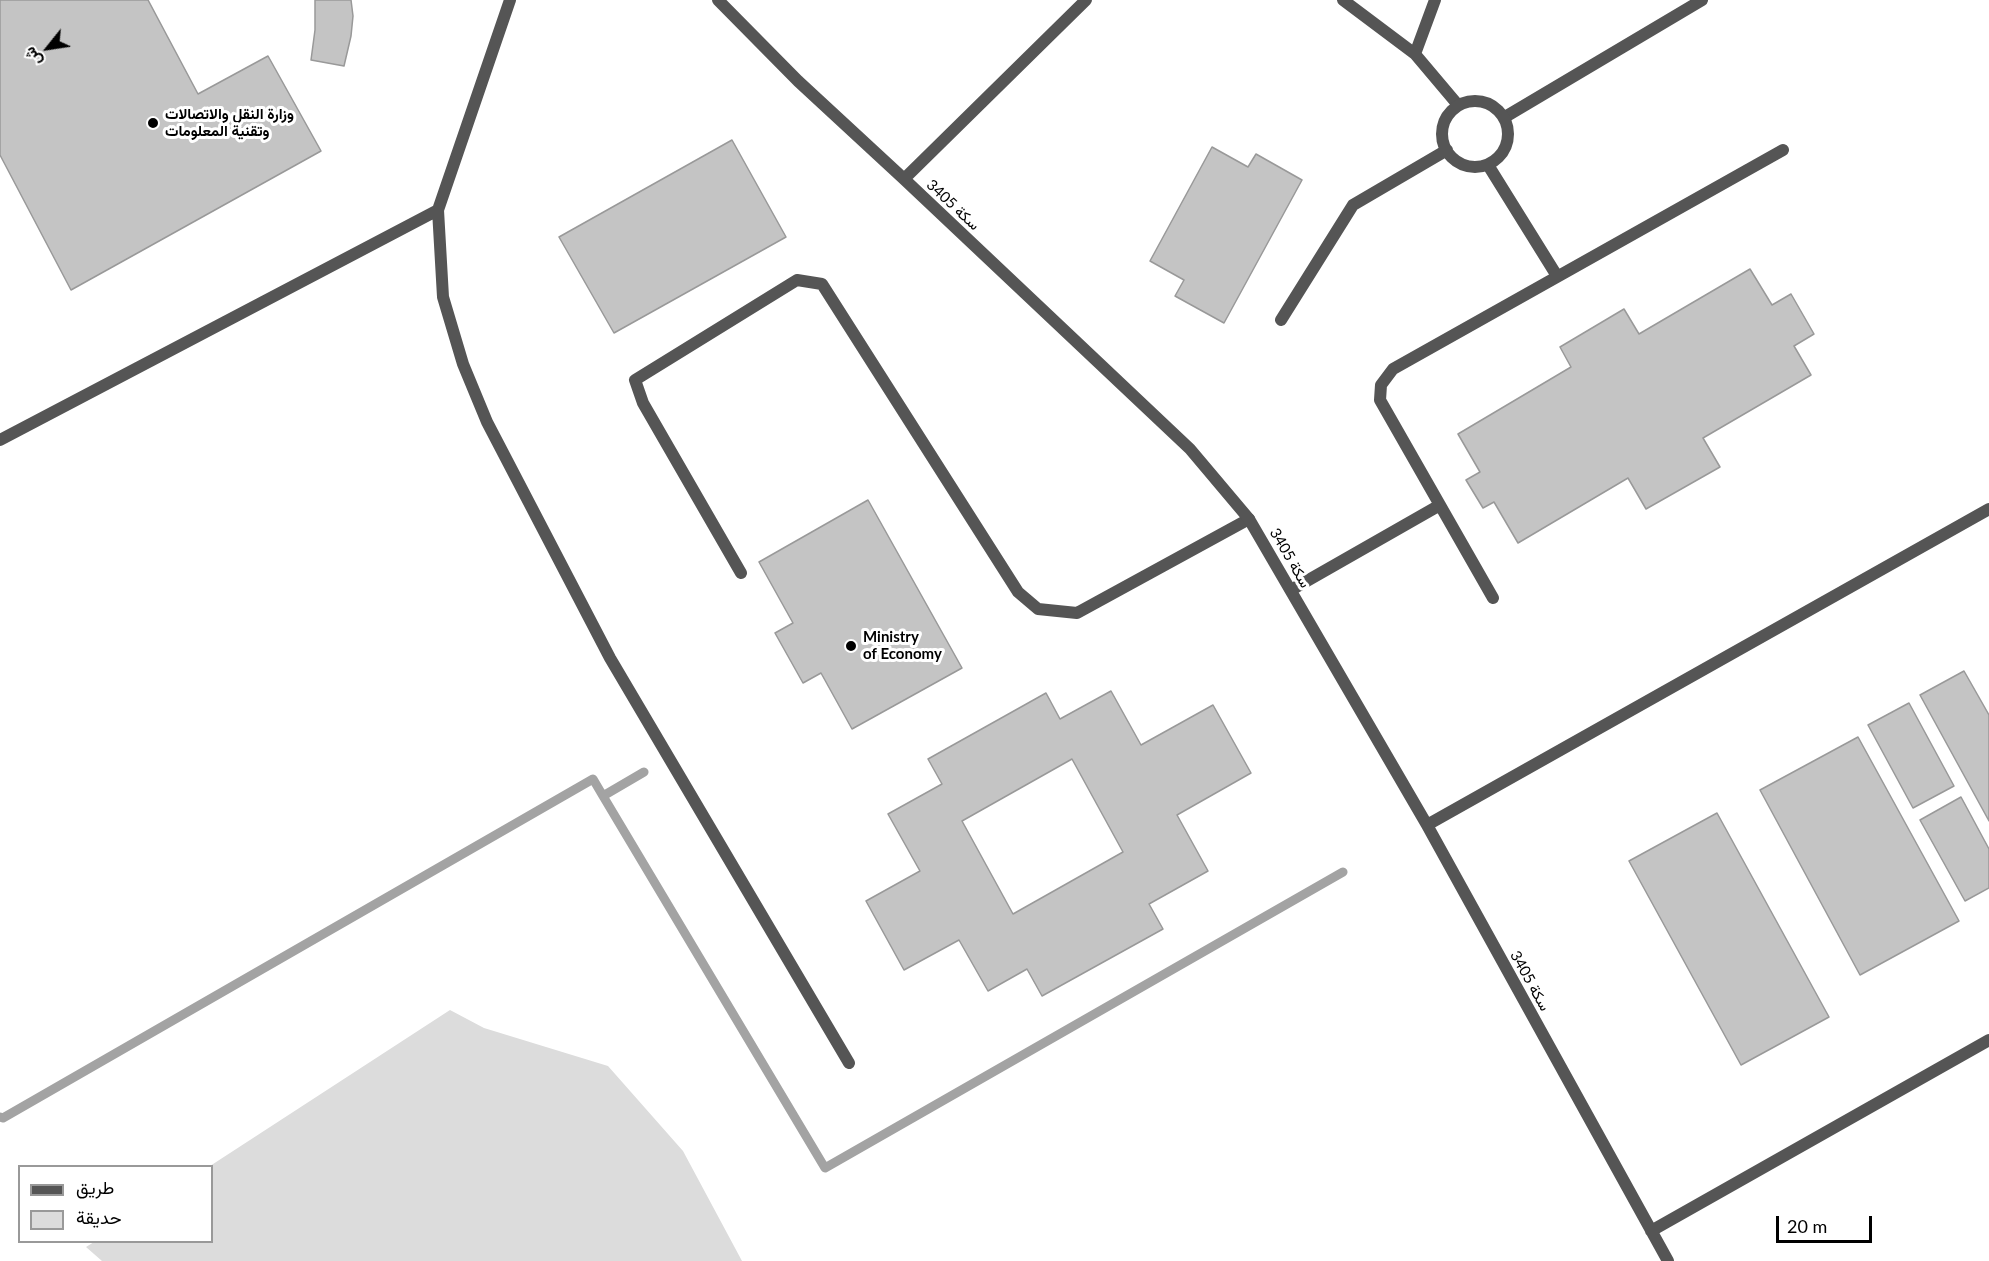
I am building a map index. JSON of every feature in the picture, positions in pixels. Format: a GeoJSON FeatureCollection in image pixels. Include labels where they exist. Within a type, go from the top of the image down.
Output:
{"type":"FeatureCollection","features":[{"type":"Feature","properties":{"kind":"street"},"geometry":{"type":"LineString","coordinates":[[510,0],[438,210],[443,297],[463,364],[488,422],[610,658],[849,1063]]}},
{"type":"Feature","properties":{"kind":"street","name":"سكة 3405"},"geometry":{"type":"LineString","coordinates":[[718,0],[798,81],[1190,449],[1249,519],[1427,825],[1668,1261]]}},
{"type":"Feature","properties":{"kind":"street"},"geometry":{"type":"LineString","coordinates":[[904,179],[1086,0]]}},
{"type":"Feature","properties":{"kind":"street"},"geometry":{"type":"LineString","coordinates":[[1343,0],[1415,54],[1458,105]]}},
{"type":"Feature","properties":{"kind":"street"},"geometry":{"type":"LineString","coordinates":[[1415,54],[1435,0]]}},
{"type":"Feature","properties":{"kind":"street"},"geometry":{"type":"LineString","coordinates":[[1505,117],[1702,0]]}},
{"type":"Feature","properties":{"kind":"street"},"geometry":{"type":"LineString","coordinates":[[1470,100],[1485,102],[1495,107],[1505,117],[1508,142],[1502,154],[1488,165],[1465,166],[1455,160],[1446,150],[1442,127],[1448,114],[1458,105],[1470,100]]}},
{"type":"Feature","properties":{"kind":"street"},"geometry":{"type":"LineString","coordinates":[[1281,320],[1353,205],[1446,150]]}},
{"type":"Feature","properties":{"kind":"street"},"geometry":{"type":"LineString","coordinates":[[1493,598],[1380,400],[1381,385],[1393,369],[1784,150]]}},
{"type":"Feature","properties":{"kind":"street"},"geometry":{"type":"LineString","coordinates":[[1488,165],[1557,276]]}},
{"type":"Feature","properties":{"kind":"street"},"geometry":{"type":"LineString","coordinates":[[0,440],[438,210]]}},
{"type":"Feature","properties":{"kind":"street"},"geometry":{"type":"LineString","coordinates":[[741,573],[643,403],[635,380],[797,280],[822,284],[1018,592],[1038,609],[1077,613],[1249,519]]}},
{"type":"Feature","properties":{"kind":"street"},"geometry":{"type":"LineString","coordinates":[[1291,590],[1440,505]]}},
{"type":"Feature","properties":{"kind":"street"},"geometry":{"type":"LineString","coordinates":[[1427,825],[1989,509]]}},
{"type":"Feature","properties":{"kind":"street"},"geometry":{"type":"LineString","coordinates":[[1651,1231],[1989,1040]]}},
{"type":"Feature","properties":{"kind":"green space"},"geometry":{"type":"Polygon","coordinates":[[[450,1010],[484,1028],[608,1066],[683,1151],[742,1261],[102,1261],[86,1247],[92,1243],[213,1243],[212,1165],[450,1010]]]}},
{"type":"Feature","properties":{"kind":"building","name":"وزارة النقل والاتصالات وتقنية المعلومات"},"geometry":{"type":"Polygon","coordinates":[[[0,0],[148,0],[198,94],[268,56],[321,151],[71,290],[0,155],[0,0]]]}},
{"type":"Feature","properties":{"kind":"building"},"geometry":{"type":"Polygon","coordinates":[[[315,0],[351,0],[353,16],[351,36],[344,66],[311,60],[315,30],[315,0]]]}},
{"type":"Feature","properties":{"kind":"building"},"geometry":{"type":"Polygon","coordinates":[[[732,140],[786,237],[614,333],[559,237],[732,140]]]}},
{"type":"Feature","properties":{"kind":"building"},"geometry":{"type":"Polygon","coordinates":[[[1212,147],[1248,167],[1256,154],[1302,180],[1224,323],[1175,296],[1184,280],[1150,261],[1212,147]]]}},
{"type":"Feature","properties":{"kind":"building"},"geometry":{"type":"Polygon","coordinates":[[[1750,269],[1772,305],[1791,294],[1814,334],[1794,346],[1811,375],[1703,438],[1720,467],[1646,509],[1628,478],[1518,543],[1494,502],[1483,508],[1466,480],[1480,472],[1458,434],[1571,367],[1560,347],[1624,309],[1639,334],[1750,269]]]}},
{"type":"Feature","properties":{"kind":"building"},"geometry":{"type":"Polygon","coordinates":[[[868,500],[962,668],[852,729],[821,673],[803,683],[775,633],[793,623],[759,562],[868,500]]]}},
{"type":"Feature","properties":{"kind":"building"},"geometry":{"type":"Polygon","coordinates":[[[1964,671],[1989,715],[1989,821],[1920,695],[1964,671]]]}},
{"type":"Feature","properties":{"kind":"building"},"geometry":{"type":"Polygon","coordinates":[[[1111,691],[1141,745],[1213,705],[1251,773],[1177,815],[1208,871],[1149,904],[1163,929],[1042,996],[1027,969],[988,991],[959,940],[904,970],[866,901],[920,871],[888,814],[942,784],[928,759],[1046,693],[1060,719],[1111,691]],[[1072,759],[962,821],[1013,914],[1123,852],[1072,759]]]}},
{"type":"Feature","properties":{"kind":"building"},"geometry":{"type":"Polygon","coordinates":[[[1909,703],[1954,786],[1913,808],[1868,725],[1909,703]]]}},
{"type":"Feature","properties":{"kind":"building"},"geometry":{"type":"Polygon","coordinates":[[[1858,737],[1959,921],[1860,975],[1760,790],[1858,737]]]}},
{"type":"Feature","properties":{"kind":"building"},"geometry":{"type":"Polygon","coordinates":[[[1961,797],[1989,849],[1989,888],[1965,901],[1920,820],[1961,797]]]}},
{"type":"Feature","properties":{"kind":"building"},"geometry":{"type":"Polygon","coordinates":[[[1717,813],[1829,1017],[1741,1065],[1629,861],[1717,813]]]}},
{"type":"Feature","properties":{"kind":"waterway"},"geometry":{"type":"LineString","coordinates":[[0,1117],[3,1118],[593,779],[603,796],[644,772]]}},
{"type":"Feature","properties":{"kind":"waterway"},"geometry":{"type":"LineString","coordinates":[[603,796],[825,1168],[1343,872]]}},
{"type":"Feature","properties":{"kind":"place","name":"وزارة النقل والاتصالات وتقنية المعلومات"},"geometry":{"type":"Point","coordinates":[153,123]}},
{"type":"Feature","properties":{"kind":"place","name":"Ministry of Economy"},"geometry":{"type":"Point","coordinates":[851,646]}}]}
